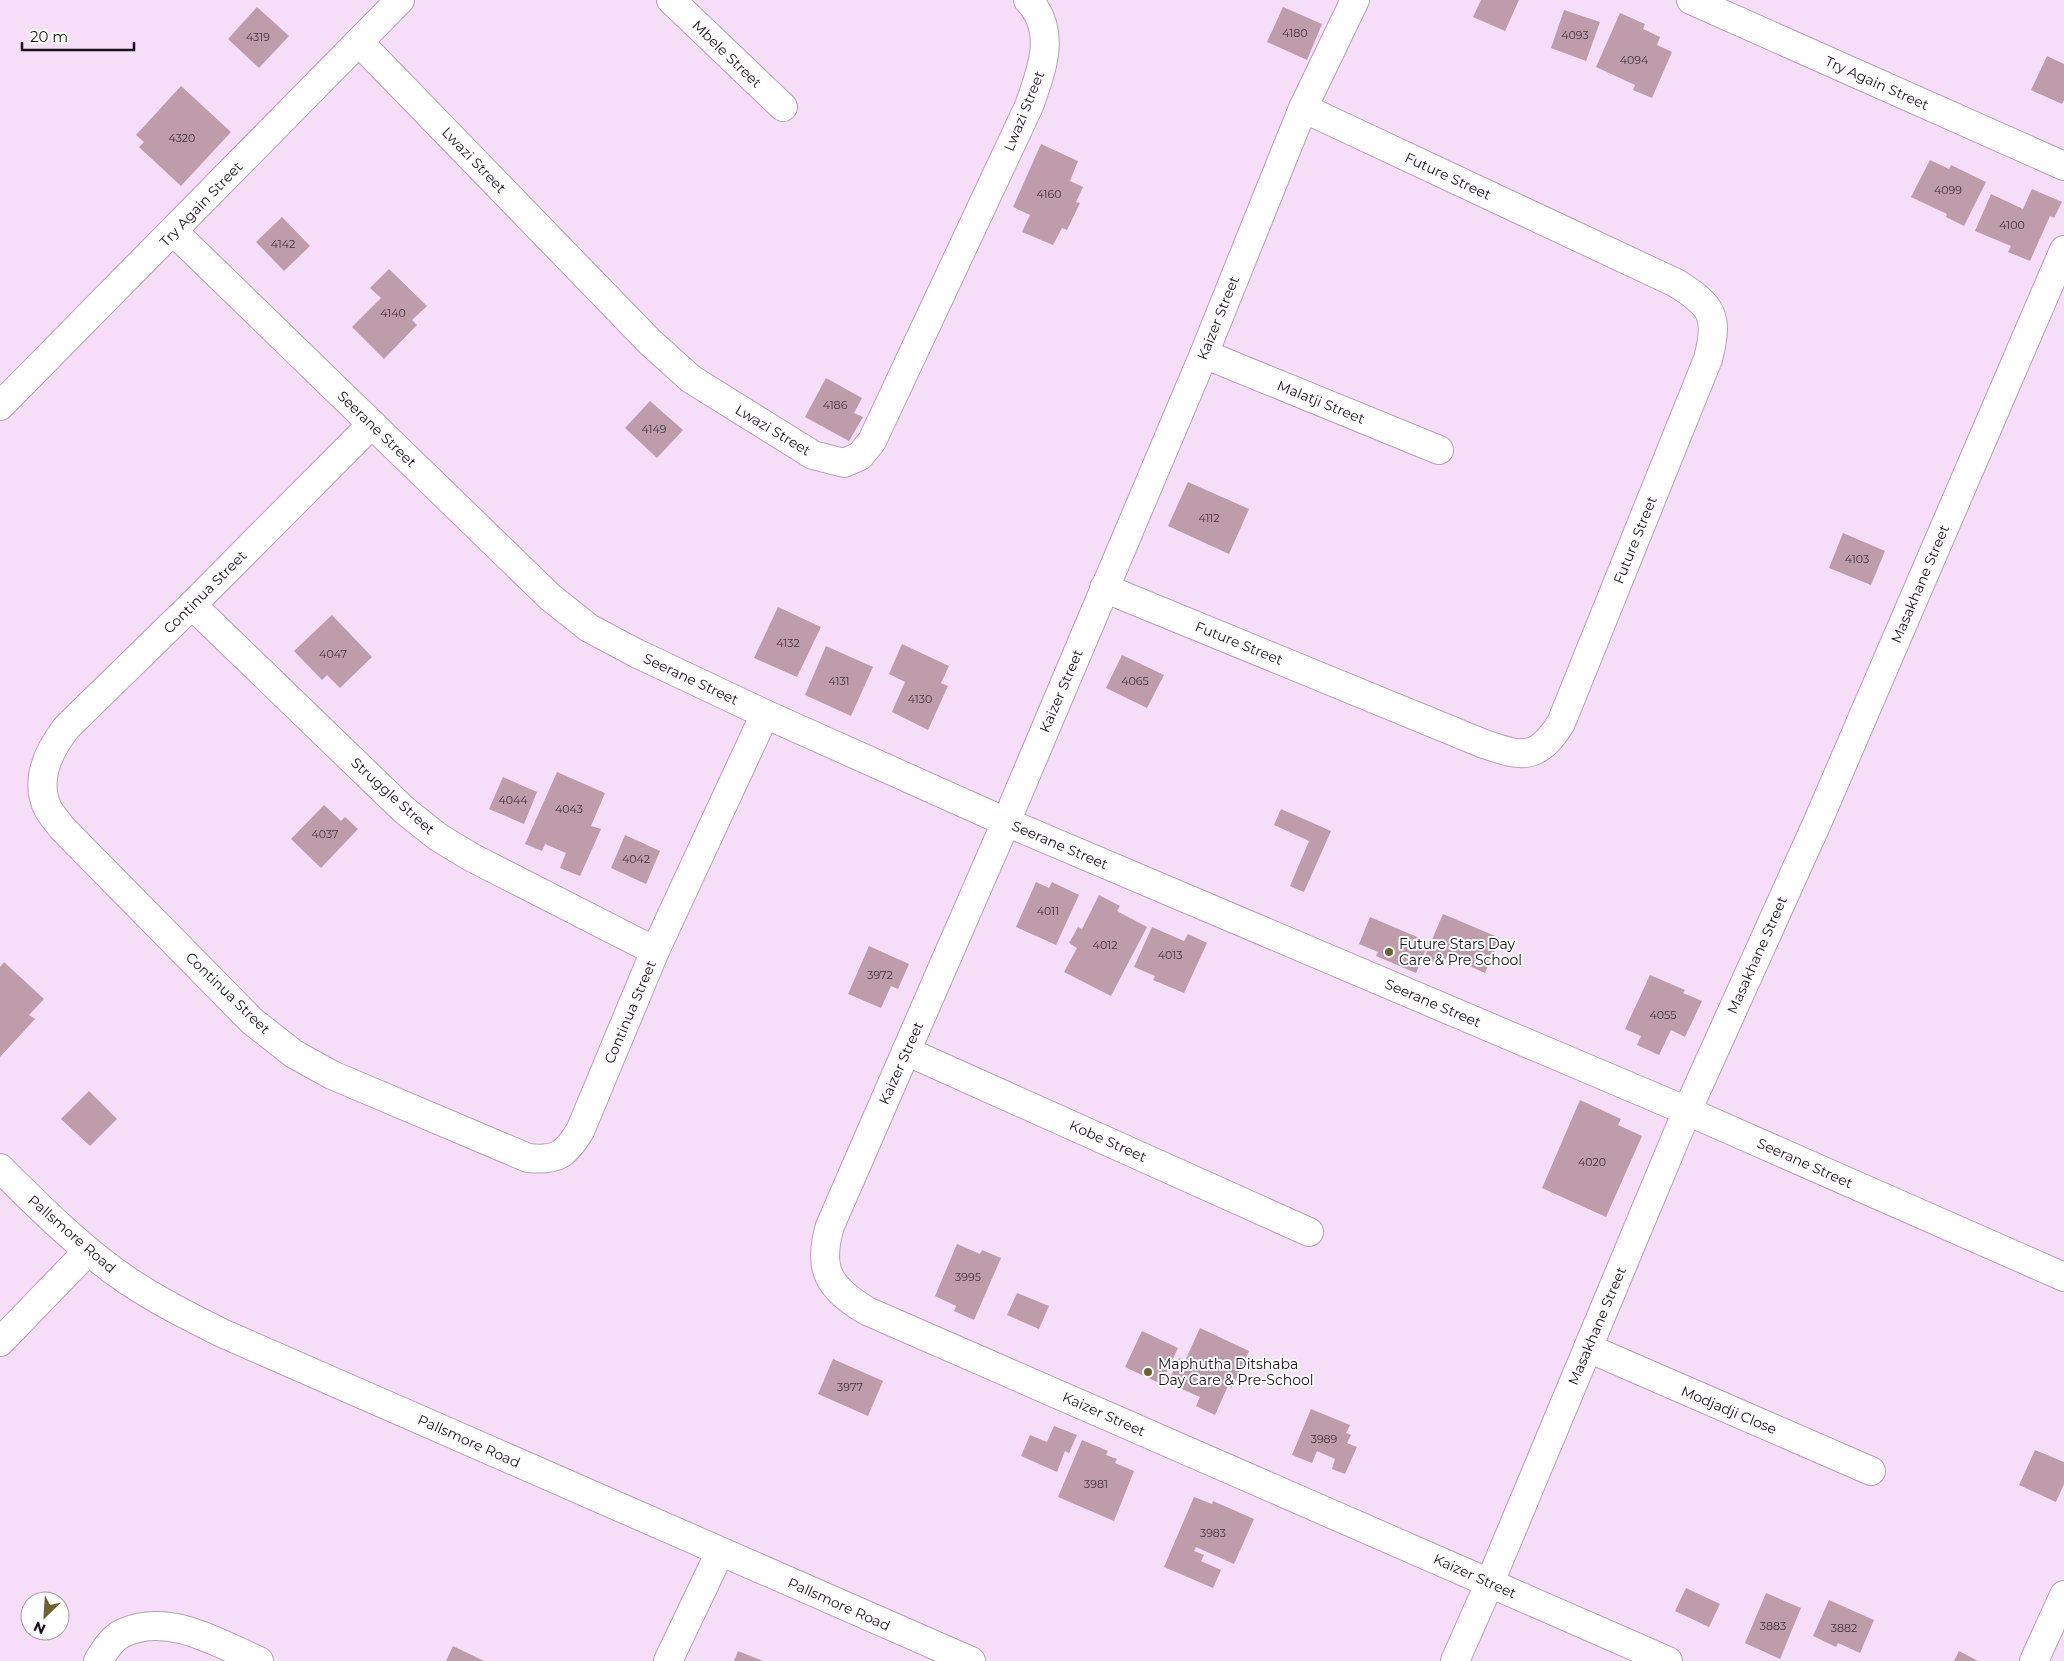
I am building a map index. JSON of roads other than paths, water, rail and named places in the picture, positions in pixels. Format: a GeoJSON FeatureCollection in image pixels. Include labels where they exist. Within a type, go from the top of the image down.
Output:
{"type":"FeatureCollection","features":[{"type":"Feature","properties":{"kind":"street","name":"Try Again Street"},"geometry":{"type":"LineString","coordinates":[[0,406],[174,232],[400,0]]}},
{"type":"Feature","properties":{"kind":"street","name":"Mbele Street"},"geometry":{"type":"LineString","coordinates":[[671,0],[783,108]]}},
{"type":"Feature","properties":{"kind":"street","name":"Lwazi Street"},"geometry":{"type":"LineString","coordinates":[[359,42],[636,328],[691,379],[813,455],[844,463],[860,456],[872,441],[1029,106],[1043,68],[1046,34],[1033,5],[1028,0]]}},
{"type":"Feature","properties":{"kind":"street","name":"Kaizer Street"},"geometry":{"type":"LineString","coordinates":[[1355,0],[1303,108],[1204,354],[1006,822],[830,1226],[825,1243],[824,1259],[828,1273],[835,1286],[848,1300],[876,1315],[1668,1661]]}},
{"type":"Feature","properties":{"kind":"street","name":"Try Again Street"},"geometry":{"type":"LineString","coordinates":[[1691,0],[2064,166]]}},
{"type":"Feature","properties":{"kind":"street","name":"Future Street"},"geometry":{"type":"LineString","coordinates":[[1104,588],[1503,750],[1523,754],[1538,751],[1551,740],[1561,723],[1708,359],[1713,338],[1714,321],[1707,307],[1695,295],[1676,283],[1303,108]]}},
{"type":"Feature","properties":{"kind":"street","name":"Seerane Street"},"geometry":{"type":"LineString","coordinates":[[174,232],[550,597],[589,628],[636,653],[765,714],[1006,822],[1687,1111],[2064,1277]]}},
{"type":"Feature","properties":{"kind":"street","name":"Masakhane Street"},"geometry":{"type":"LineString","coordinates":[[1455,1661],[1490,1582],[1687,1111],[1818,821],[2064,250]]}},
{"type":"Feature","properties":{"kind":"street","name":"Malatji Street"},"geometry":{"type":"LineString","coordinates":[[1204,354],[1439,450]]}},
{"type":"Feature","properties":{"kind":"street","name":"Continua Street"},"geometry":{"type":"LineString","coordinates":[[372,424],[192,605],[67,727],[54,744],[44,766],[43,789],[48,809],[62,828],[252,1021],[294,1054],[332,1075],[528,1158],[545,1160],[559,1156],[570,1147],[580,1131],[655,951],[765,714]]}},
{"type":"Feature","properties":{"kind":"street","name":"Struggle Street"},"geometry":{"type":"LineString","coordinates":[[192,605],[404,810],[438,837],[655,951]]}},
{"type":"Feature","properties":{"kind":"street","name":"Kobe Street"},"geometry":{"type":"LineString","coordinates":[[906,1050],[1309,1232]]}},
{"type":"Feature","properties":{"kind":"street","name":"Pallsmore Road"},"geometry":{"type":"LineString","coordinates":[[0,1168],[88,1251],[129,1282],[175,1309],[222,1333],[720,1552],[943,1656],[970,1661]]}},
{"type":"Feature","properties":{"kind":"street"},"geometry":{"type":"LineString","coordinates":[[0,1342],[88,1251]]}},
{"type":"Feature","properties":{"kind":"street","name":"Modjadji Close"},"geometry":{"type":"LineString","coordinates":[[1588,1348],[1871,1471]]}},
{"type":"Feature","properties":{"kind":"street"},"geometry":{"type":"LineString","coordinates":[[668,1661],[720,1552]]}},
{"type":"Feature","properties":{"kind":"street"},"geometry":{"type":"LineString","coordinates":[[2034,1661],[2064,1595]]}},
{"type":"Feature","properties":{"kind":"street"},"geometry":{"type":"LineString","coordinates":[[98,1661],[107,1646],[122,1633],[144,1627],[168,1626],[194,1632],[258,1661]]}},
{"type":"Feature","properties":{"kind":"place","name":"Future Stars Day Care & Pre School"},"geometry":{"type":"Point","coordinates":[1389,952]}},
{"type":"Feature","properties":{"kind":"place","name":"Maphutha Ditshaba Day Care & Pre-School"},"geometry":{"type":"Point","coordinates":[1148,1372]}}]}
